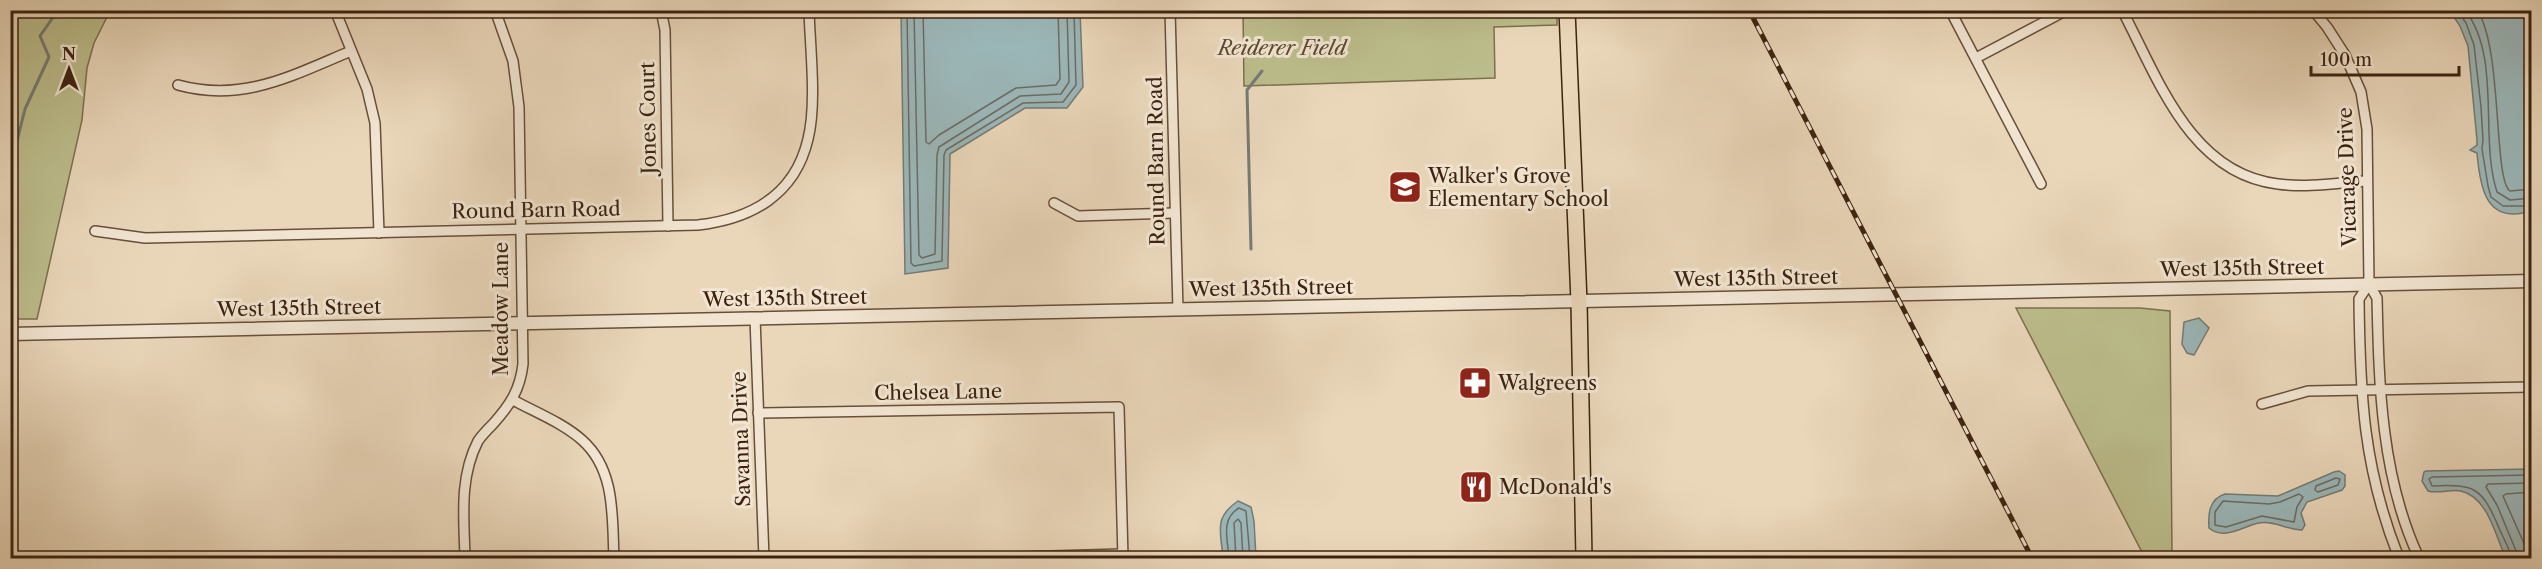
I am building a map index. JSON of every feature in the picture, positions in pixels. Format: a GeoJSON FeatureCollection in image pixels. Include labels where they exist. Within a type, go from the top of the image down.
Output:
{"type":"FeatureCollection","features":[{"type":"Feature","properties":{"kind":"main road"},"geometry":{"type":"LineString","coordinates":[[1567,10],[1580,302],[1584,558]]}},
{"type":"Feature","properties":{"kind":"street"},"geometry":{"type":"LineString","coordinates":[[335,10],[367,89],[375,123],[379,232]]}},
{"type":"Feature","properties":{"kind":"street","name":"Meadow Lane"},"geometry":{"type":"LineString","coordinates":[[465,558],[463,501],[466,470],[479,439],[513,400],[521,381],[519,107],[513,61],[495,10]]}},
{"type":"Feature","properties":{"kind":"street","name":"Jones Court"},"geometry":{"type":"LineString","coordinates":[[661,10],[665,30],[668,226]]}},
{"type":"Feature","properties":{"kind":"street","name":"Round Barn Road"},"geometry":{"type":"LineString","coordinates":[[95,231],[145,238],[668,226],[716,223],[742,217],[764,206],[784,186],[796,167],[808,140],[812,114],[809,10]]}},
{"type":"Feature","properties":{"kind":"street","name":"Round Barn Road"},"geometry":{"type":"LineString","coordinates":[[1170,10],[1178,310]]}},
{"type":"Feature","properties":{"kind":"street"},"geometry":{"type":"LineString","coordinates":[[1950,10],[2041,184]]}},
{"type":"Feature","properties":{"kind":"street"},"geometry":{"type":"LineString","coordinates":[[1976,58],[2067,10]]}},
{"type":"Feature","properties":{"kind":"street"},"geometry":{"type":"LineString","coordinates":[[2122,10],[2178,118],[2198,143],[2222,163],[2250,178],[2278,184],[2366,181]]}},
{"type":"Feature","properties":{"kind":"street","name":"Vicarage Drive"},"geometry":{"type":"LineString","coordinates":[[2313,10],[2345,55],[2361,92],[2367,129],[2366,181],[2370,284],[2377,298],[2380,390],[2392,472],[2412,542],[2419,558]]}},
{"type":"Feature","properties":{"kind":"street"},"geometry":{"type":"LineString","coordinates":[[178,85],[201,92],[254,88],[281,80],[351,51]]}},
{"type":"Feature","properties":{"kind":"street"},"geometry":{"type":"LineString","coordinates":[[1054,203],[1078,216],[1174,213]]}},
{"type":"Feature","properties":{"kind":"street","name":"West 135th Street"},"geometry":{"type":"LineString","coordinates":[[10,334],[2532,281]]}},
{"type":"Feature","properties":{"kind":"street","name":"Vicarage Drive"},"geometry":{"type":"LineString","coordinates":[[2370,284],[2359,298],[2362,414],[2373,477],[2385,522],[2399,558]]}},
{"type":"Feature","properties":{"kind":"street","name":"Savanna Drive"},"geometry":{"type":"LineString","coordinates":[[755,318],[764,558]]}},
{"type":"Feature","properties":{"kind":"street"},"geometry":{"type":"LineString","coordinates":[[2262,404],[2307,391],[2532,387]]}},
{"type":"Feature","properties":{"kind":"street"},"geometry":{"type":"LineString","coordinates":[[513,400],[583,441],[598,461],[607,477],[612,503],[614,558]]}},
{"type":"Feature","properties":{"kind":"street","name":"Chelsea Lane"},"geometry":{"type":"LineString","coordinates":[[758,413],[1119,407],[1123,556]]}},
{"type":"Feature","properties":{"kind":"street"},"geometry":{"type":"LineString","coordinates":[[2373,477],[2392,472]]}},
{"type":"Feature","properties":{"kind":"street"},"geometry":{"type":"LineString","coordinates":[[2395,548],[2412,542]]}},
{"type":"Feature","properties":{"kind":"street"},"geometry":{"type":"LineString","coordinates":[[984,558],[1123,556]]}},
{"type":"Feature","properties":{"kind":"green space"},"geometry":{"type":"Polygon","coordinates":[[[10,11],[110,11],[94,43],[87,68],[82,120],[37,319],[11,319],[10,11]]]}},
{"type":"Feature","properties":{"kind":"green space","name":"Reiderer Field"},"geometry":{"type":"Polygon","coordinates":[[[1243,11],[1557,11],[1557,25],[1494,27],[1495,78],[1244,86],[1243,11]]]}},
{"type":"Feature","properties":{"kind":"green space"},"geometry":{"type":"Polygon","coordinates":[[[2016,308],[2140,308],[2170,311],[2172,558],[2145,558],[2016,308]]]}},
{"type":"Feature","properties":{"kind":"water"},"geometry":{"type":"Polygon","coordinates":[[[901,11],[1080,11],[1083,87],[1067,108],[1025,108],[950,154],[948,268],[905,274],[901,11]]]}},
{"type":"Feature","properties":{"kind":"water"},"geometry":{"type":"Polygon","coordinates":[[[2450,11],[2519,11],[2531,29],[2531,211],[2516,214],[2504,213],[2488,200],[2480,179],[2477,153],[2470,150],[2477,145],[2477,140],[2468,46],[2460,26],[2450,11]]]}},
{"type":"Feature","properties":{"kind":"water"},"geometry":{"type":"Polygon","coordinates":[[[2199,318],[2209,328],[2194,355],[2187,353],[2182,344],[2184,322],[2199,318]]]}},
{"type":"Feature","properties":{"kind":"water"},"geometry":{"type":"Polygon","coordinates":[[[2531,469],[2531,558],[2506,558],[2485,509],[2471,495],[2461,491],[2428,491],[2422,481],[2426,471],[2531,469]]]}},
{"type":"Feature","properties":{"kind":"water"},"geometry":{"type":"Polygon","coordinates":[[[2339,471],[2345,475],[2345,486],[2342,490],[2307,502],[2301,513],[2305,525],[2302,530],[2265,522],[2227,533],[2215,532],[2209,528],[2211,508],[2220,496],[2225,494],[2278,496],[2339,471]]]}},
{"type":"Feature","properties":{"kind":"water"},"geometry":{"type":"Polygon","coordinates":[[[1238,501],[1251,507],[1256,558],[1223,558],[1220,526],[1225,513],[1238,501]]]}},
{"type":"Feature","properties":{"kind":"waterway"},"geometry":{"type":"LineString","coordinates":[[10,169],[25,109],[49,57],[40,36],[56,13],[55,10]]}},
{"type":"Feature","properties":{"kind":"waterway"},"geometry":{"type":"LineString","coordinates":[[1251,249],[1247,90],[1262,71]]}},
{"type":"Feature","properties":{"kind":"railway"},"geometry":{"type":"LineString","coordinates":[[1749,10],[2032,558]]}},
{"type":"Feature","properties":{"kind":"place","name":"Walker's Grove Elementary School"},"geometry":{"type":"Point","coordinates":[1405,187]}},
{"type":"Feature","properties":{"kind":"place","name":"Walgreens"},"geometry":{"type":"Point","coordinates":[1475,383]}},
{"type":"Feature","properties":{"kind":"place","name":"McDonald's"},"geometry":{"type":"Point","coordinates":[1476,487]}}]}
